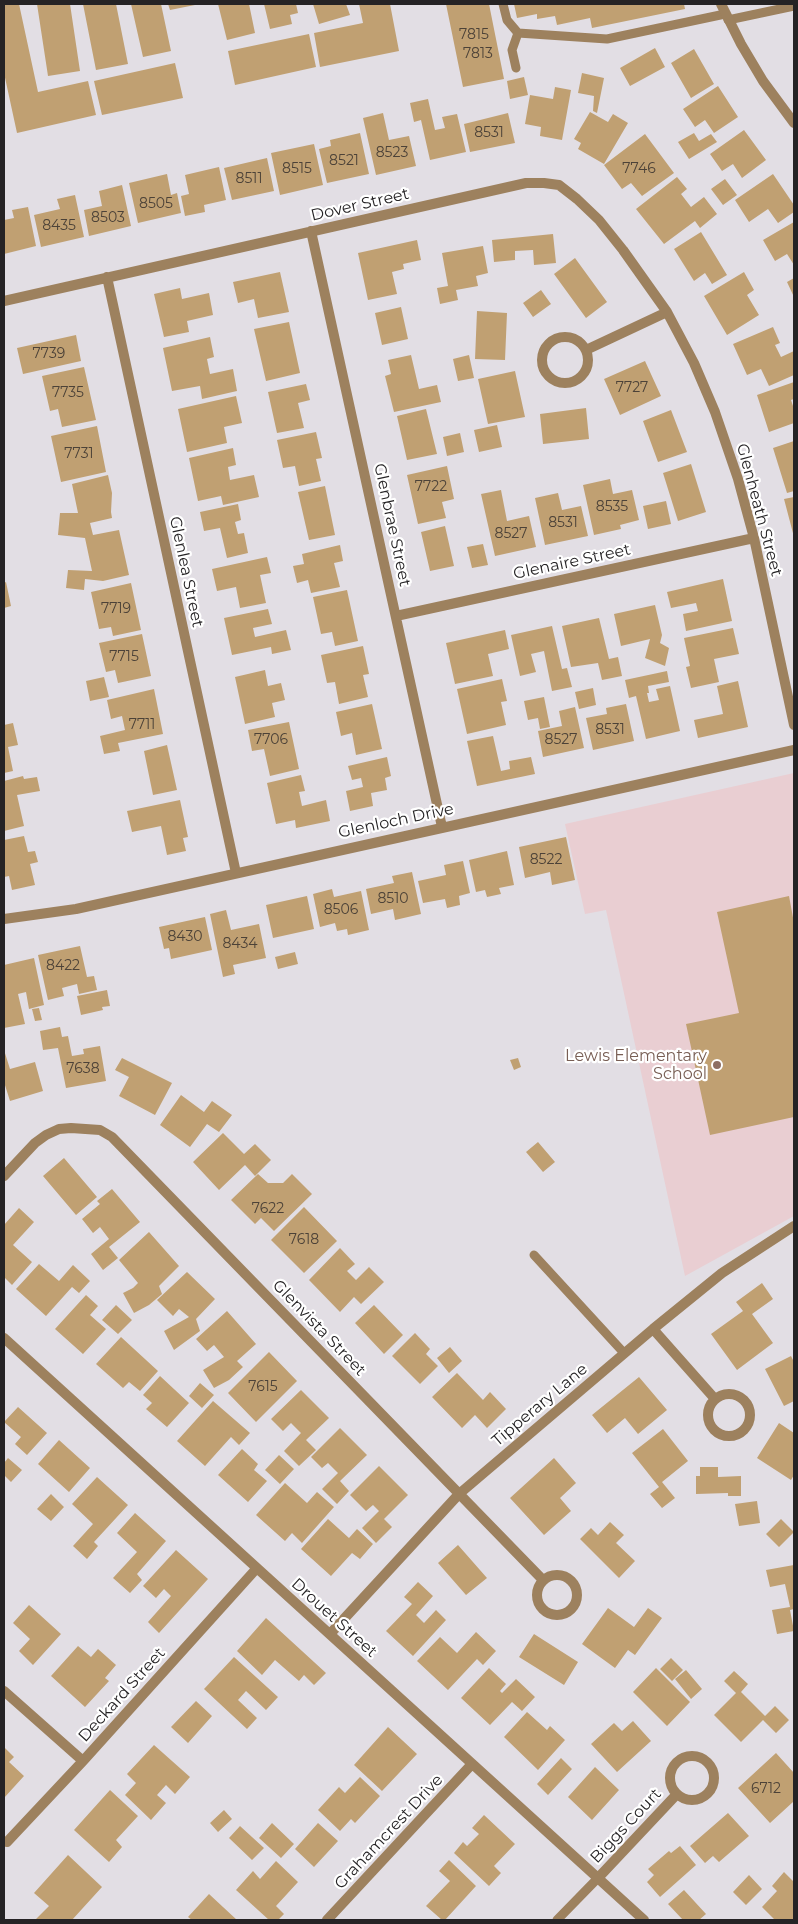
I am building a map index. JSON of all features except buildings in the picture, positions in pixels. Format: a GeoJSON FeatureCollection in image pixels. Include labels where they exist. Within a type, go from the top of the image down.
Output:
{"type":"FeatureCollection","features":[{"type":"Feature","properties":{"kind":"street"},"geometry":{"type":"LineString","coordinates":[[721,4],[763,81],[794,123]]}},
{"type":"Feature","properties":{"kind":"street","name":"Dover Street"},"geometry":{"type":"LineString","coordinates":[[4,301],[526,183],[544,183],[559,185],[577,199],[598,220],[623,250],[667,312]]}},
{"type":"Feature","properties":{"kind":"street","name":"Glenbrae Street"},"geometry":{"type":"LineString","coordinates":[[311,231],[442,827]]}},
{"type":"Feature","properties":{"kind":"street","name":"Glenlea Street"},"geometry":{"type":"LineString","coordinates":[[107,277],[236,873]]}},
{"type":"Feature","properties":{"kind":"street"},"geometry":{"type":"LineString","coordinates":[[586,350],[667,312]]}},
{"type":"Feature","properties":{"kind":"street","name":"Glenheath Street"},"geometry":{"type":"LineString","coordinates":[[667,312],[694,363],[715,412],[738,479],[754,538],[794,725]]}},
{"type":"Feature","properties":{"kind":"street"},"geometry":{"type":"LineString","coordinates":[[562,336],[576,339],[586,350],[588,364],[581,377],[568,383],[554,380],[544,370],[542,355],[549,343],[562,336]]}},
{"type":"Feature","properties":{"kind":"street","name":"Glenaire Street"},"geometry":{"type":"LineString","coordinates":[[396,616],[754,538]]}},
{"type":"Feature","properties":{"kind":"street","name":"Glenloch Drive"},"geometry":{"type":"LineString","coordinates":[[4,919],[76,909],[794,750]]}},
{"type":"Feature","properties":{"kind":"street","name":"Glenvista Street"},"geometry":{"type":"LineString","coordinates":[[4,1176],[34,1144],[46,1135],[59,1130],[71,1128],[100,1130],[112,1137],[543,1580]]}},
{"type":"Feature","properties":{"kind":"street","name":"Tipperary Lane"},"geometry":{"type":"LineString","coordinates":[[330,1634],[459,1494],[624,1353],[722,1273],[794,1226]]}},
{"type":"Feature","properties":{"kind":"street"},"geometry":{"type":"LineString","coordinates":[[653,1329],[715,1399]]}},
{"type":"Feature","properties":{"kind":"street","name":"Drouet Street"},"geometry":{"type":"LineString","coordinates":[[4,1338],[644,1920]]}},
{"type":"Feature","properties":{"kind":"street"},"geometry":{"type":"LineString","coordinates":[[730,1394],[738,1396],[745,1401],[749,1408],[750,1416],[748,1424],[743,1431],[736,1435],[728,1436],[720,1434],[713,1429],[709,1422],[708,1414],[710,1406],[715,1399],[722,1395],[730,1394]]}},
{"type":"Feature","properties":{"kind":"street","name":"Deckard Street"},"geometry":{"type":"LineString","coordinates":[[7,1842],[83,1761],[257,1568]]}},
{"type":"Feature","properties":{"kind":"street"},"geometry":{"type":"LineString","coordinates":[[4,1690],[83,1761]]}},
{"type":"Feature","properties":{"kind":"street","name":"Biggs Court"},"geometry":{"type":"LineString","coordinates":[[691,1756],[700,1757],[707,1762],[712,1769],[714,1777],[708,1793],[701,1798],[692,1800],[677,1794],[672,1787],[670,1778],[671,1770],[676,1762],[691,1756]]}},
{"type":"Feature","properties":{"kind":"street","name":"Grahamcrest Drive"},"geometry":{"type":"LineString","coordinates":[[327,1920],[472,1764]]}},
{"type":"Feature","properties":{"kind":"street","name":"Biggs Court"},"geometry":{"type":"LineString","coordinates":[[598,1878],[677,1794]]}},
{"type":"Feature","properties":{"kind":"lane"},"geometry":{"type":"LineString","coordinates":[[503,4],[507,20],[518,33],[607,39],[794,6]]}},
{"type":"Feature","properties":{"kind":"lane"},"geometry":{"type":"LineString","coordinates":[[516,68],[512,50],[518,33]]}},
{"type":"Feature","properties":{"kind":"lane"},"geometry":{"type":"LineString","coordinates":[[534,1255],[624,1353]]}},
{"type":"Feature","properties":{"kind":"lane"},"geometry":{"type":"LineString","coordinates":[[557,1920],[598,1878]]}},
{"type":"Feature","properties":{"kind":"shaded area","name":"Lewis Elementary School"},"geometry":{"type":"Polygon","coordinates":[[[794,773],[794,1216],[685,1276],[606,910],[585,914],[565,824],[794,773]]]}},
{"type":"Feature","properties":{"kind":"place","name":"Lewis Elementary School"},"geometry":{"type":"Point","coordinates":[717,1065]}}]}
